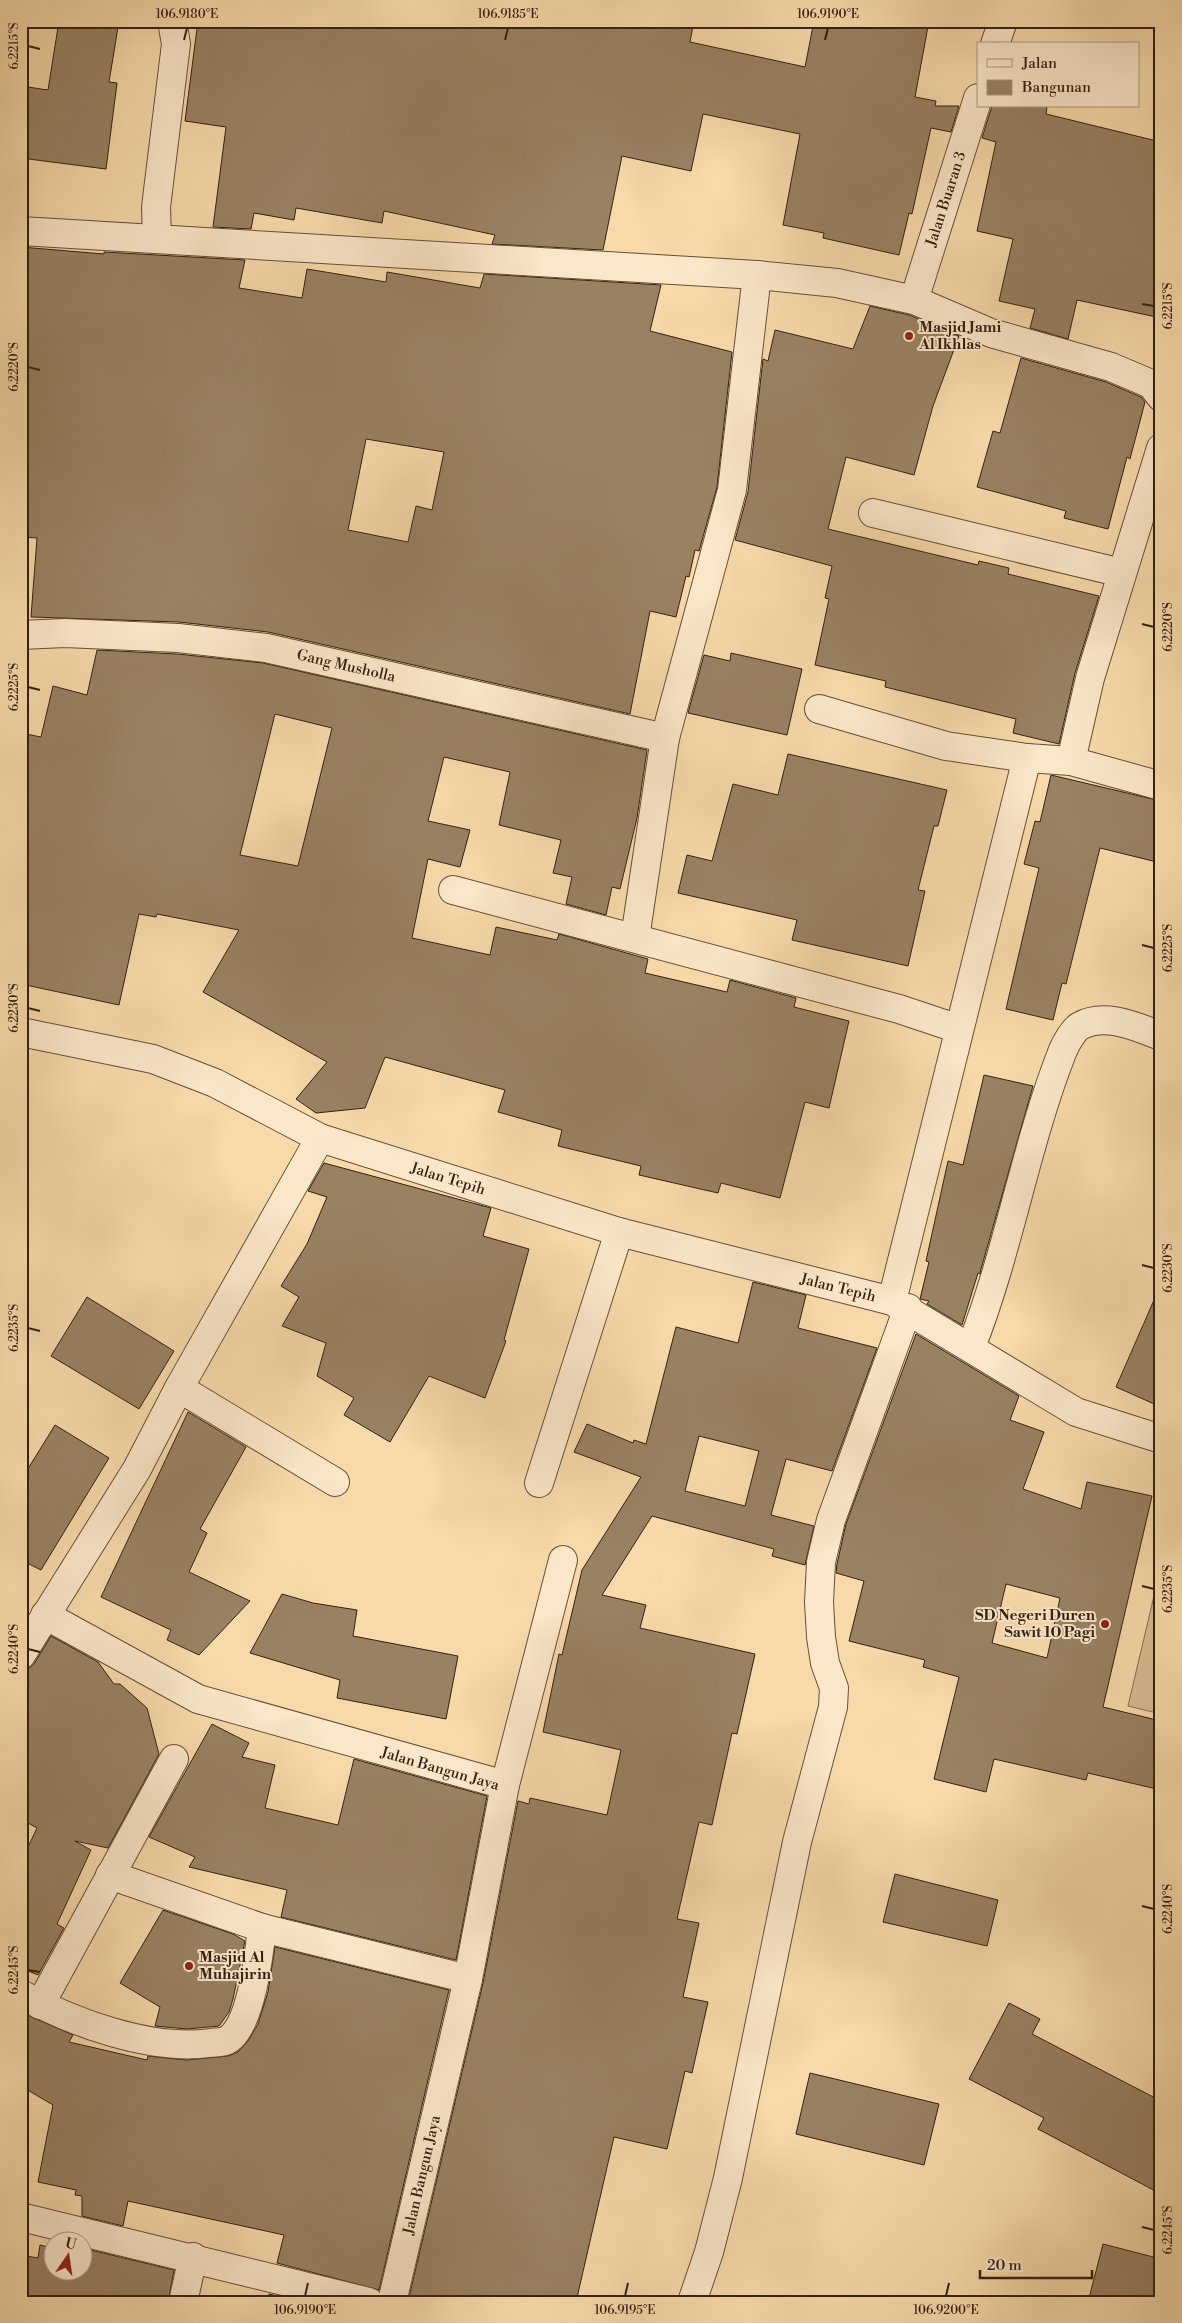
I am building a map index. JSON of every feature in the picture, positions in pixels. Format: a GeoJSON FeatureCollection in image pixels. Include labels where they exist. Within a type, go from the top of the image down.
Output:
{"type":"FeatureCollection","features":[{"type":"Feature","properties":{"kind":"street"},"geometry":{"type":"LineString","coordinates":[[157,238],[156,207],[176,44],[172,21]]}},
{"type":"Feature","properties":{"kind":"street"},"geometry":{"type":"LineString","coordinates":[[997,42],[1003,21]]}},
{"type":"Feature","properties":{"kind":"street","name":"Jalan Buaran 3"},"geometry":{"type":"LineString","coordinates":[[914,300],[977,101]]}},
{"type":"Feature","properties":{"kind":"street"},"geometry":{"type":"LineString","coordinates":[[21,231],[757,275],[837,283],[914,300],[991,334],[1111,367],[1151,384],[1161,396]]}},
{"type":"Feature","properties":{"kind":"street"},"geometry":{"type":"LineString","coordinates":[[635,938],[666,738],[732,490],[757,275]]}},
{"type":"Feature","properties":{"kind":"street"},"geometry":{"type":"LineString","coordinates":[[1072,761],[1083,702],[1161,448]]}},
{"type":"Feature","properties":{"kind":"street"},"geometry":{"type":"LineString","coordinates":[[873,513],[1122,573]]}},
{"type":"Feature","properties":{"kind":"street","name":"Gang Musholla"},"geometry":{"type":"LineString","coordinates":[[21,634],[65,633],[178,638],[266,648],[666,738]]}},
{"type":"Feature","properties":{"kind":"street"},"geometry":{"type":"LineString","coordinates":[[818,709],[946,746],[1026,758],[1072,761],[1161,786]]}},
{"type":"Feature","properties":{"kind":"street","name":"Jalan Tepih"},"geometry":{"type":"LineString","coordinates":[[21,1032],[152,1059],[215,1083],[320,1138],[619,1232],[900,1304],[959,1029],[1026,758]]}},
{"type":"Feature","properties":{"kind":"street"},"geometry":{"type":"LineString","coordinates":[[453,890],[899,1009],[959,1029]]}},
{"type":"Feature","properties":{"kind":"street"},"geometry":{"type":"LineString","coordinates":[[972,1347],[1064,1048],[1079,1026],[1096,1020],[1117,1022],[1161,1036]]}},
{"type":"Feature","properties":{"kind":"street"},"geometry":{"type":"LineString","coordinates":[[21,1656],[137,1469],[179,1388],[320,1138]]}},
{"type":"Feature","properties":{"kind":"street"},"geometry":{"type":"LineString","coordinates":[[539,1482],[619,1232]]}},
{"type":"Feature","properties":{"kind":"street"},"geometry":{"type":"LineString","coordinates":[[692,2302],[709,2252],[728,2178],[797,1842],[833,1708],[834,1688],[826,1663],[821,1637],[819,1602],[821,1562],[831,1520],[900,1304],[1076,1412],[1161,1439]]}},
{"type":"Feature","properties":{"kind":"street"},"geometry":{"type":"LineString","coordinates":[[179,1388],[335,1482]]}},
{"type":"Feature","properties":{"kind":"street"},"geometry":{"type":"LineString","coordinates":[[505,1785],[563,1560]]}},
{"type":"Feature","properties":{"kind":"street","name":"Jalan Bangun Jaya"},"geometry":{"type":"LineString","coordinates":[[46,1615],[198,1699],[505,1785],[468,1979],[392,2302]]}},
{"type":"Feature","properties":{"kind":"street"},"geometry":{"type":"LineString","coordinates":[[174,1758],[110,1875],[31,1999],[117,2033],[169,2044],[201,2044],[228,2041],[236,2032],[245,2016],[257,1968],[262,1928]]}},
{"type":"Feature","properties":{"kind":"street"},"geometry":{"type":"LineString","coordinates":[[110,1875],[262,1928],[468,1979]]}},
{"type":"Feature","properties":{"kind":"street"},"geometry":{"type":"LineString","coordinates":[[21,2217],[193,2257],[369,2302]]}},
{"type":"Feature","properties":{"kind":"street"},"geometry":{"type":"LineString","coordinates":[[183,2302],[193,2257]]}},
{"type":"Feature","properties":{"kind":"shaded area"},"geometry":{"type":"Polygon","coordinates":[[[1161,1566],[1161,1714],[1128,1706],[1161,1566]]]}},
{"type":"Feature","properties":{"kind":"building"},"geometry":{"type":"Polygon","coordinates":[[[59,21],[119,21],[109,82],[117,83],[106,169],[21,158],[21,86],[48,90],[59,21]]]}},
{"type":"Feature","properties":{"kind":"building"},"geometry":{"type":"Polygon","coordinates":[[[198,21],[694,21],[690,42],[805,67],[814,21],[929,21],[915,97],[936,101],[935,106],[959,106],[951,132],[931,128],[912,214],[909,213],[899,255],[823,238],[824,233],[783,225],[800,134],[703,114],[691,171],[622,156],[603,250],[492,244],[495,235],[384,211],[382,223],[296,208],[294,220],[254,213],[251,229],[213,227],[226,127],[185,121],[198,21]]]}},
{"type":"Feature","properties":{"kind":"building"},"geometry":{"type":"Polygon","coordinates":[[[991,108],[1047,108],[1046,114],[1161,142],[1161,318],[1077,300],[1068,339],[1030,328],[1035,309],[999,301],[1013,239],[977,231],[996,142],[982,138],[991,108]]]}},
{"type":"Feature","properties":{"kind":"building"},"geometry":{"type":"Polygon","coordinates":[[[21,247],[104,254],[104,252],[245,260],[239,288],[302,298],[307,269],[386,282],[387,272],[480,288],[484,274],[661,285],[650,331],[732,352],[717,487],[699,551],[695,550],[689,577],[686,576],[676,617],[650,611],[630,714],[268,632],[179,622],[31,617],[37,538],[21,537],[21,247]],[[366,439],[348,530],[408,542],[416,506],[432,510],[444,452],[366,439]]]}},
{"type":"Feature","properties":{"kind":"building"},"geometry":{"type":"Polygon","coordinates":[[[870,306],[909,315],[959,336],[933,406],[914,475],[846,457],[828,529],[978,565],[979,561],[1009,568],[1008,574],[1099,596],[1075,673],[1059,744],[1013,733],[1016,719],[885,687],[886,681],[815,665],[829,599],[825,598],[832,566],[735,540],[748,492],[763,359],[768,361],[775,330],[853,349],[870,306]]]}},
{"type":"Feature","properties":{"kind":"building"},"geometry":{"type":"Polygon","coordinates":[[[1021,358],[1106,382],[1141,397],[1145,402],[1130,459],[1127,457],[1108,529],[1064,518],[1066,511],[977,487],[993,431],[1000,433],[1021,358]]]}},
{"type":"Feature","properties":{"kind":"building"},"geometry":{"type":"Polygon","coordinates":[[[97,650],[177,654],[263,663],[647,750],[637,818],[620,889],[612,887],[606,915],[566,904],[572,877],[553,873],[561,840],[499,825],[510,772],[444,757],[428,821],[470,830],[460,867],[428,859],[412,938],[490,955],[496,927],[557,940],[559,934],[648,959],[645,973],[727,992],[730,980],[796,998],[794,1007],[849,1021],[829,1108],[805,1102],[780,1198],[721,1183],[718,1193],[639,1175],[641,1166],[558,1146],[562,1130],[498,1112],[505,1090],[385,1057],[365,1108],[316,1113],[296,1099],[327,1062],[203,992],[239,930],[157,914],[156,917],[139,914],[119,1005],[21,984],[21,733],[41,737],[53,686],[87,695],[97,650]],[[275,714],[240,855],[298,866],[332,728],[275,714]]]}},
{"type":"Feature","properties":{"kind":"building"},"geometry":{"type":"Polygon","coordinates":[[[731,653],[802,669],[787,735],[688,713],[704,655],[730,661],[731,653]]]}},
{"type":"Feature","properties":{"kind":"building"},"geometry":{"type":"Polygon","coordinates":[[[788,754],[947,790],[938,826],[934,826],[918,890],[925,891],[908,966],[792,940],[797,920],[678,893],[687,855],[712,861],[733,784],[778,795],[788,754]]]}},
{"type":"Feature","properties":{"kind":"building"},"geometry":{"type":"Polygon","coordinates":[[[1051,775],[1161,801],[1161,863],[1100,848],[1066,984],[1062,983],[1053,1020],[1006,1009],[1039,868],[1024,864],[1035,821],[1040,822],[1051,775]]]}},
{"type":"Feature","properties":{"kind":"building"},"geometry":{"type":"Polygon","coordinates":[[[984,1075],[1033,1086],[980,1274],[978,1273],[962,1325],[927,1304],[929,1301],[920,1299],[929,1262],[926,1261],[948,1161],[963,1165],[984,1075]]]}},
{"type":"Feature","properties":{"kind":"building"},"geometry":{"type":"Polygon","coordinates":[[[324,1163],[491,1208],[483,1236],[529,1249],[504,1340],[506,1341],[485,1398],[429,1376],[390,1442],[344,1415],[354,1398],[317,1376],[326,1343],[282,1326],[299,1297],[281,1286],[307,1244],[327,1197],[308,1191],[324,1163]]]}},
{"type":"Feature","properties":{"kind":"building"},"geometry":{"type":"Polygon","coordinates":[[[753,1282],[806,1295],[798,1328],[877,1348],[832,1471],[786,1459],[771,1515],[814,1526],[805,1565],[772,1556],[774,1549],[652,1516],[602,1595],[646,1605],[640,1628],[755,1654],[737,1734],[732,1733],[712,1825],[699,1822],[677,1919],[699,1923],[683,1997],[708,2002],[692,2073],[685,2071],[667,2149],[614,2137],[576,2302],[408,2302],[483,1983],[518,1801],[529,1804],[530,1798],[607,1815],[621,1750],[543,1732],[559,1654],[562,1655],[582,1570],[641,1477],[574,1452],[587,1424],[633,1443],[634,1440],[646,1444],[676,1327],[738,1343],[753,1282]],[[699,1436],[685,1491],[745,1506],[759,1451],[699,1436]]]}},
{"type":"Feature","properties":{"kind":"building"},"geometry":{"type":"Polygon","coordinates":[[[1161,1284],[1161,1407],[1116,1387],[1161,1284]]]}},
{"type":"Feature","properties":{"kind":"building"},"geometry":{"type":"Polygon","coordinates":[[[87,1297],[174,1351],[139,1409],[51,1356],[87,1297]]]}},
{"type":"Feature","properties":{"kind":"building"},"geometry":{"type":"Polygon","coordinates":[[[916,1334],[1019,1396],[1010,1420],[1044,1432],[1023,1489],[1081,1509],[1087,1482],[1152,1496],[1103,1707],[1161,1721],[1161,1790],[1088,1773],[1086,1780],[994,1759],[986,1792],[934,1779],[959,1677],[923,1667],[925,1660],[849,1641],[864,1581],[836,1573],[846,1524],[916,1334]],[[1006,1584],[992,1643],[1047,1658],[1060,1598],[1006,1584]]]}},
{"type":"Feature","properties":{"kind":"building"},"geometry":{"type":"Polygon","coordinates":[[[188,1412],[246,1447],[200,1529],[207,1533],[189,1572],[250,1601],[199,1655],[167,1640],[171,1630],[101,1597],[188,1412]]]}},
{"type":"Feature","properties":{"kind":"building"},"geometry":{"type":"Polygon","coordinates":[[[55,1425],[109,1458],[41,1570],[21,1560],[21,1480],[55,1425]]]}},
{"type":"Feature","properties":{"kind":"building"},"geometry":{"type":"Polygon","coordinates":[[[282,1594],[313,1603],[357,1610],[353,1636],[458,1656],[446,1719],[337,1698],[340,1680],[250,1653],[282,1594]]]}},
{"type":"Feature","properties":{"kind":"building"},"geometry":{"type":"Polygon","coordinates":[[[51,1636],[98,1662],[114,1684],[120,1684],[147,1708],[159,1754],[108,1848],[75,1841],[91,1850],[57,1924],[64,1928],[38,1975],[21,1968],[21,1862],[37,1828],[21,1819],[21,1670],[29,1668],[34,1664],[51,1636]]]}},
{"type":"Feature","properties":{"kind":"building"},"geometry":{"type":"Polygon","coordinates":[[[212,1724],[249,1743],[242,1757],[275,1765],[265,1808],[338,1825],[354,1759],[487,1796],[456,1960],[281,1917],[287,1890],[189,1867],[195,1857],[149,1837],[212,1724]]]}},
{"type":"Feature","properties":{"kind":"building"},"geometry":{"type":"Polygon","coordinates":[[[895,1874],[998,1900],[987,1946],[883,1922],[895,1874]]]}},
{"type":"Feature","properties":{"kind":"building","name":"Masjid Al Muhajirin"},"geometry":{"type":"Polygon","coordinates":[[[163,1910],[233,1934],[245,1941],[233,1999],[229,2012],[219,2026],[187,2029],[155,2026],[160,2007],[120,1983],[163,1910]]]}},
{"type":"Feature","properties":{"kind":"building"},"geometry":{"type":"Polygon","coordinates":[[[275,1947],[449,1990],[379,2290],[277,2263],[284,2235],[128,2201],[123,2226],[82,2216],[82,2196],[75,2195],[76,2190],[38,2182],[53,2105],[21,2086],[21,2019],[25,2014],[73,2035],[69,2042],[147,2060],[148,2056],[186,2060],[228,2056],[238,2052],[248,2041],[258,2024],[268,1992],[275,1947]]]}},
{"type":"Feature","properties":{"kind":"building"},"geometry":{"type":"Polygon","coordinates":[[[1009,2003],[1040,2019],[1032,2034],[1161,2101],[1161,2194],[1038,2129],[1044,2118],[969,2079],[1009,2003]]]}},
{"type":"Feature","properties":{"kind":"building"},"geometry":{"type":"Polygon","coordinates":[[[810,2073],[939,2104],[924,2165],[796,2134],[810,2073]]]}},
{"type":"Feature","properties":{"kind":"building"},"geometry":{"type":"Polygon","coordinates":[[[1103,2244],[1161,2259],[1161,2302],[1088,2302],[1103,2244]]]}},
{"type":"Feature","properties":{"kind":"building"},"geometry":{"type":"Polygon","coordinates":[[[40,2245],[42,2246],[42,2280],[92,2280],[92,2250],[174,2270],[168,2302],[21,2302],[21,2255],[38,2258],[40,2245]]]}},
{"type":"Feature","properties":{"kind":"building"},"geometry":{"type":"Polygon","coordinates":[[[269,2294],[302,2302],[267,2302],[269,2294]]]}},
{"type":"Feature","properties":{"kind":"place","name":"Masjid Jami Al Ikhlas"},"geometry":{"type":"Point","coordinates":[909,336]}},
{"type":"Feature","properties":{"kind":"place","name":"SD Negeri Duren Sawit 10 Pagi"},"geometry":{"type":"Point","coordinates":[1105,1624]}},
{"type":"Feature","properties":{"kind":"place","name":"Masjid Al Muhajirin"},"geometry":{"type":"Point","coordinates":[189,1966]}}]}
